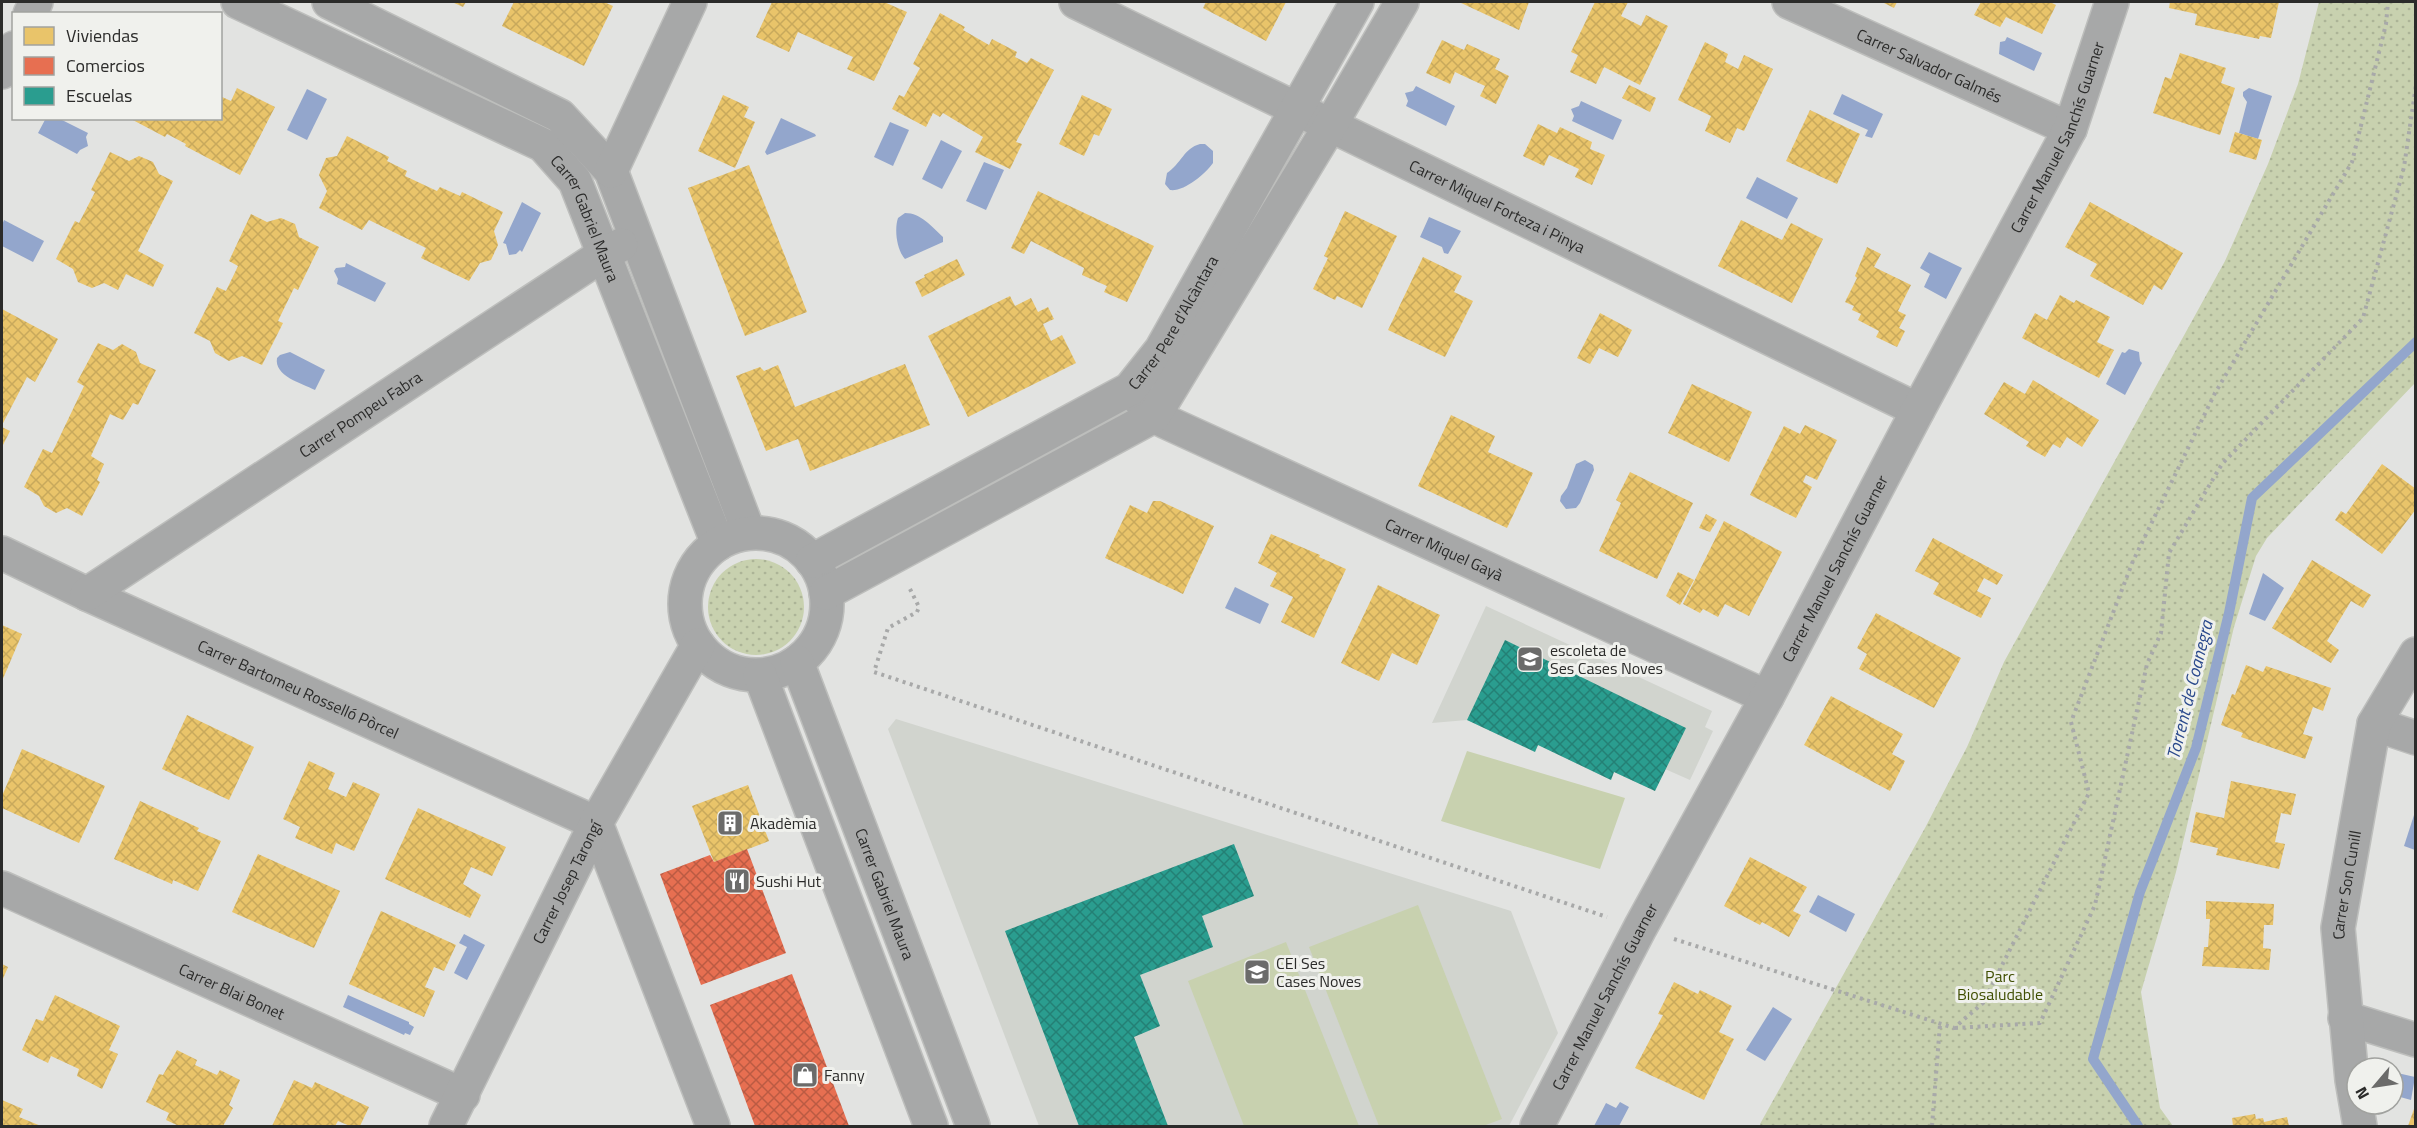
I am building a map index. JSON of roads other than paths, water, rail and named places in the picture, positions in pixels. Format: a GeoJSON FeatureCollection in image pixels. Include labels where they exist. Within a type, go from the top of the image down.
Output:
{"type":"FeatureCollection","features":[{"type":"Feature","properties":{"kind":"street","name":"Carrer Gabriel Maura"},"geometry":{"type":"LineString","coordinates":[[238,2],[543,145],[575,181],[718,544]]}},
{"type":"Feature","properties":{"kind":"street"},"geometry":{"type":"LineString","coordinates":[[329,2],[560,116],[611,171],[749,533]]}},
{"type":"Feature","properties":{"kind":"street"},"geometry":{"type":"LineString","coordinates":[[611,171],[690,2]]}},
{"type":"Feature","properties":{"kind":"street","name":"Carrer Miquel Forteza i Pinya"},"geometry":{"type":"LineString","coordinates":[[1076,2],[1918,410]]}},
{"type":"Feature","properties":{"kind":"street","name":"Carrer Pere d'Alcàntara"},"geometry":{"type":"LineString","coordinates":[[812,561],[1130,389],[1161,350],[1357,2]]}},
{"type":"Feature","properties":{"kind":"street"},"geometry":{"type":"LineString","coordinates":[[825,593],[1154,416],[1402,2]]}},
{"type":"Feature","properties":{"kind":"street","name":"Carrer Salvador Galmés"},"geometry":{"type":"LineString","coordinates":[[1789,2],[2070,129]]}},
{"type":"Feature","properties":{"kind":"street","name":"Carrer Manuel Sanchís Guarner"},"geometry":{"type":"LineString","coordinates":[[1537,1126],[1640,928],[1767,697],[1918,410],[2070,129],[2112,2]]}},
{"type":"Feature","properties":{"kind":"street"},"geometry":{"type":"LineString","coordinates":[[2,72],[12,52]]}},
{"type":"Feature","properties":{"kind":"street","name":"Carrer Pompeu Fabra"},"geometry":{"type":"LineString","coordinates":[[87,594],[604,254],[636,237]]}},
{"type":"Feature","properties":{"kind":"street","name":"Carrer Miquel Gayà"},"geometry":{"type":"LineString","coordinates":[[1130,389],[1154,416],[1767,697]]}},
{"type":"Feature","properties":{"kind":"street"},"geometry":{"type":"LineString","coordinates":[[749,533],[769,534],[789,541],[806,553],[818,570],[825,593],[826,616],[820,635],[809,651],[797,662],[780,671],[760,675],[736,672],[715,662],[698,645],[688,626],[685,605],[688,584],[694,568],[705,555],[718,544],[749,533]]}},
{"type":"Feature","properties":{"kind":"street","name":"Carrer Bartomeu Rosselló Pòrcel"},"geometry":{"type":"LineString","coordinates":[[2,554],[596,823]]}},
{"type":"Feature","properties":{"kind":"street","name":"Carrer Josep Tarongí"},"geometry":{"type":"LineString","coordinates":[[446,1126],[596,823],[698,645]]}},
{"type":"Feature","properties":{"kind":"street","name":"Carrer Son Cunill"},"geometry":{"type":"LineString","coordinates":[[2360,1126],[2352,1080],[2337,928],[2374,724],[2415,654]]}},
{"type":"Feature","properties":{"kind":"street","name":"Carrer Gabriel Maura"},"geometry":{"type":"LineString","coordinates":[[797,662],[973,1126]]}},
{"type":"Feature","properties":{"kind":"street"},"geometry":{"type":"LineString","coordinates":[[760,675],[931,1126]]}},
{"type":"Feature","properties":{"kind":"street"},"geometry":{"type":"LineString","coordinates":[[2374,724],[2415,738]]}},
{"type":"Feature","properties":{"kind":"street"},"geometry":{"type":"LineString","coordinates":[[596,823],[713,1126]]}},
{"type":"Feature","properties":{"kind":"street","name":"Carrer Blai Bonet"},"geometry":{"type":"LineString","coordinates":[[2,888],[463,1095]]}},
{"type":"Feature","properties":{"kind":"street"},"geometry":{"type":"LineString","coordinates":[[2346,1018],[2415,1040]]}},
{"type":"Feature","properties":{"kind":"water"},"geometry":{"type":"Polygon","coordinates":[[[2007,37],[2042,53],[2034,71],[1999,54],[2000,42],[2005,41],[2007,37]]]}},
{"type":"Feature","properties":{"kind":"water"},"geometry":{"type":"Polygon","coordinates":[[[1416,86],[1455,106],[1446,126],[1406,106],[1408,101],[1405,93],[1413,91],[1416,86]]]}},
{"type":"Feature","properties":{"kind":"water"},"geometry":{"type":"Polygon","coordinates":[[[2249,88],[2272,96],[2258,139],[2239,133],[2247,102],[2243,92],[2249,88]]]}},
{"type":"Feature","properties":{"kind":"water"},"geometry":{"type":"Polygon","coordinates":[[[307,89],[327,99],[307,140],[287,130],[307,89]]]}},
{"type":"Feature","properties":{"kind":"water"},"geometry":{"type":"Polygon","coordinates":[[[1842,94],[1883,114],[1872,138],[1865,136],[1868,130],[1833,114],[1842,94]]]}},
{"type":"Feature","properties":{"kind":"water"},"geometry":{"type":"Polygon","coordinates":[[[1581,101],[1622,120],[1613,140],[1572,121],[1574,116],[1571,109],[1579,106],[1581,101]]]}},
{"type":"Feature","properties":{"kind":"water"},"geometry":{"type":"Polygon","coordinates":[[[781,118],[816,136],[767,155],[765,152],[781,118]]]}},
{"type":"Feature","properties":{"kind":"water"},"geometry":{"type":"Polygon","coordinates":[[[45,120],[62,120],[88,133],[86,137],[88,146],[77,154],[38,133],[45,120]]]}},
{"type":"Feature","properties":{"kind":"water"},"geometry":{"type":"Polygon","coordinates":[[[890,122],[909,130],[893,166],[874,157],[890,122]]]}},
{"type":"Feature","properties":{"kind":"water"},"geometry":{"type":"Polygon","coordinates":[[[941,140],[962,151],[942,189],[922,179],[941,140]]]}},
{"type":"Feature","properties":{"kind":"water"},"geometry":{"type":"Polygon","coordinates":[[[1205,144],[1213,151],[1213,163],[1200,177],[1188,185],[1170,190],[1165,184],[1167,173],[1190,149],[1205,144]]]}},
{"type":"Feature","properties":{"kind":"water"},"geometry":{"type":"Polygon","coordinates":[[[984,162],[1004,170],[986,210],[966,201],[984,162]]]}},
{"type":"Feature","properties":{"kind":"water"},"geometry":{"type":"Polygon","coordinates":[[[1757,177],[1798,198],[1787,219],[1746,198],[1757,177]]]}},
{"type":"Feature","properties":{"kind":"water"},"geometry":{"type":"Polygon","coordinates":[[[522,202],[541,213],[522,252],[520,250],[516,254],[509,255],[506,244],[503,243],[522,202]]]}},
{"type":"Feature","properties":{"kind":"water"},"geometry":{"type":"Polygon","coordinates":[[[905,213],[916,215],[926,221],[943,237],[943,242],[905,259],[898,245],[896,228],[898,218],[905,213]]]}},
{"type":"Feature","properties":{"kind":"water"},"geometry":{"type":"Polygon","coordinates":[[[1429,217],[1461,231],[1448,254],[1444,253],[1442,247],[1420,237],[1429,217]]]}},
{"type":"Feature","properties":{"kind":"water"},"geometry":{"type":"Polygon","coordinates":[[[4,220],[44,241],[33,262],[2,246],[4,220]]]}},
{"type":"Feature","properties":{"kind":"water"},"geometry":{"type":"Polygon","coordinates":[[[1929,252],[1962,268],[1946,299],[1924,287],[1930,274],[1920,268],[1929,252]]]}},
{"type":"Feature","properties":{"kind":"water"},"geometry":{"type":"Polygon","coordinates":[[[346,263],[386,283],[375,302],[337,284],[338,279],[334,271],[336,268],[345,267],[346,263]]]}},
{"type":"Feature","properties":{"kind":"water"},"geometry":{"type":"Polygon","coordinates":[[[2129,349],[2139,352],[2142,363],[2125,395],[2106,384],[2122,352],[2125,353],[2129,349]]]}},
{"type":"Feature","properties":{"kind":"water"},"geometry":{"type":"Polygon","coordinates":[[[290,352],[325,370],[315,390],[290,378],[280,370],[277,358],[290,352]]]}},
{"type":"Feature","properties":{"kind":"water"},"geometry":{"type":"Polygon","coordinates":[[[1585,460],[1593,465],[1594,470],[1580,503],[1576,508],[1566,509],[1560,501],[1561,496],[1567,488],[1576,464],[1585,460]]]}},
{"type":"Feature","properties":{"kind":"water"},"geometry":{"type":"Polygon","coordinates":[[[2263,573],[2284,588],[2265,621],[2249,614],[2263,573]]]}},
{"type":"Feature","properties":{"kind":"water"},"geometry":{"type":"Polygon","coordinates":[[[1235,587],[1269,604],[1260,624],[1225,608],[1235,587]]]}},
{"type":"Feature","properties":{"kind":"water"},"geometry":{"type":"Polygon","coordinates":[[[2415,812],[2415,850],[2404,846],[2415,812]]]}},
{"type":"Feature","properties":{"kind":"water"},"geometry":{"type":"Polygon","coordinates":[[[1818,895],[1855,914],[1846,932],[1809,912],[1818,895]]]}},
{"type":"Feature","properties":{"kind":"water"},"geometry":{"type":"Polygon","coordinates":[[[464,934],[485,945],[467,980],[454,973],[467,947],[459,943],[464,934]]]}},
{"type":"Feature","properties":{"kind":"water"},"geometry":{"type":"Polygon","coordinates":[[[348,995],[409,1022],[414,1027],[410,1035],[405,1033],[404,1035],[343,1007],[348,995]]]}},
{"type":"Feature","properties":{"kind":"water"},"geometry":{"type":"Polygon","coordinates":[[[1773,1007],[1792,1019],[1765,1061],[1746,1050],[1773,1007]]]}},
{"type":"Feature","properties":{"kind":"water"},"geometry":{"type":"Polygon","coordinates":[[[2405,1075],[2415,1077],[2411,1100],[2405,1098],[2405,1075]]]}},
{"type":"Feature","properties":{"kind":"water"},"geometry":{"type":"Polygon","coordinates":[[[1620,1102],[1629,1107],[1619,1126],[1594,1126],[1606,1103],[1616,1108],[1620,1102]]]}},
{"type":"Feature","properties":{"kind":"waterway","name":"Torrent de Coanegra"},"geometry":{"type":"LineString","coordinates":[[2138,1126],[2093,1059],[2140,892],[2196,748],[2229,613],[2252,498],[2416,342]]}},
{"type":"Feature","properties":{"kind":"place","name":"escoleta de Ses Cases Noves"},"geometry":{"type":"Point","coordinates":[1530,659]}},
{"type":"Feature","properties":{"kind":"place","name":"Akadèmia"},"geometry":{"type":"Point","coordinates":[730,823]}},
{"type":"Feature","properties":{"kind":"place","name":"Sushi Hut"},"geometry":{"type":"Point","coordinates":[737,881]}},
{"type":"Feature","properties":{"kind":"place","name":"CEI Ses Cases Noves"},"geometry":{"type":"Point","coordinates":[1257,972]}},
{"type":"Feature","properties":{"kind":"place","name":"Fanny"},"geometry":{"type":"Point","coordinates":[805,1075]}},
{"type":"Feature","properties":{"kind":"park label","name":"Parc Biosaludable"},"geometry":{"type":"Point","coordinates":[2000,985]}}]}
